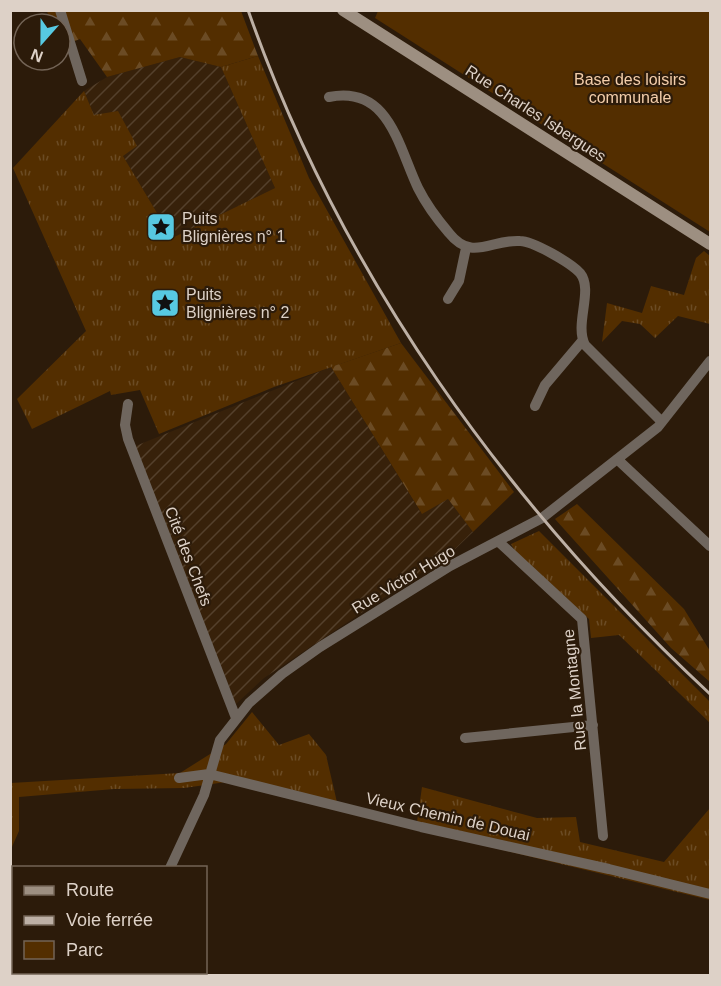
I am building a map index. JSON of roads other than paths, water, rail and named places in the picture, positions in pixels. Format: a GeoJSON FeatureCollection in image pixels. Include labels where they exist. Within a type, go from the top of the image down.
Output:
{"type":"FeatureCollection","features":[{"type":"Feature","properties":{"kind":"main road","name":"Rue Charles Isbergues"},"geometry":{"type":"LineString","coordinates":[[343,10],[711,244]]}},
{"type":"Feature","properties":{"kind":"street"},"geometry":{"type":"LineString","coordinates":[[60,10],[82,81]]}},
{"type":"Feature","properties":{"kind":"street"},"geometry":{"type":"LineString","coordinates":[[329,97],[355,95],[384,114],[423,198],[449,234],[466,248],[527,242],[576,269],[582,277],[585,286],[583,340],[545,385],[535,406]]}},
{"type":"Feature","properties":{"kind":"street"},"geometry":{"type":"LineString","coordinates":[[448,299],[459,281],[466,248]]}},
{"type":"Feature","properties":{"kind":"street"},"geometry":{"type":"LineString","coordinates":[[583,340],[662,422]]}},
{"type":"Feature","properties":{"kind":"street","name":"Rue Victor Hugo"},"geometry":{"type":"LineString","coordinates":[[170,866],[204,795],[220,740],[236,718],[267,687],[312,652],[450,566],[542,519],[662,422],[711,361]]}},
{"type":"Feature","properties":{"kind":"street","name":"Cité des Chefs"},"geometry":{"type":"LineString","coordinates":[[128,404],[125,425],[128,439],[236,718]]}},
{"type":"Feature","properties":{"kind":"street"},"geometry":{"type":"LineString","coordinates":[[617,459],[711,546]]}},
{"type":"Feature","properties":{"kind":"street","name":"Rue la Montagne"},"geometry":{"type":"LineString","coordinates":[[499,542],[582,619],[603,836]]}},
{"type":"Feature","properties":{"kind":"street"},"geometry":{"type":"LineString","coordinates":[[465,738],[593,725]]}},
{"type":"Feature","properties":{"kind":"street","name":"Vieux Chemin de Douai"},"geometry":{"type":"LineString","coordinates":[[179,778],[209,774],[421,827],[711,894]]}},
{"type":"Feature","properties":{"kind":"railway"},"geometry":{"type":"LineString","coordinates":[[248,10],[286,108],[331,202],[382,293],[438,380],[499,464],[565,545],[636,621],[710,694]]}},
{"type":"Feature","properties":{"kind":"place","name":"Puits Blignières n° 1"},"geometry":{"type":"Point","coordinates":[161,227]}},
{"type":"Feature","properties":{"kind":"place","name":"Puits Blignières n° 2"},"geometry":{"type":"Point","coordinates":[165,303]}},
{"type":"Feature","properties":{"kind":"park label","name":"Base des loisirs communale"},"geometry":{"type":"Point","coordinates":[630,88]}}]}
